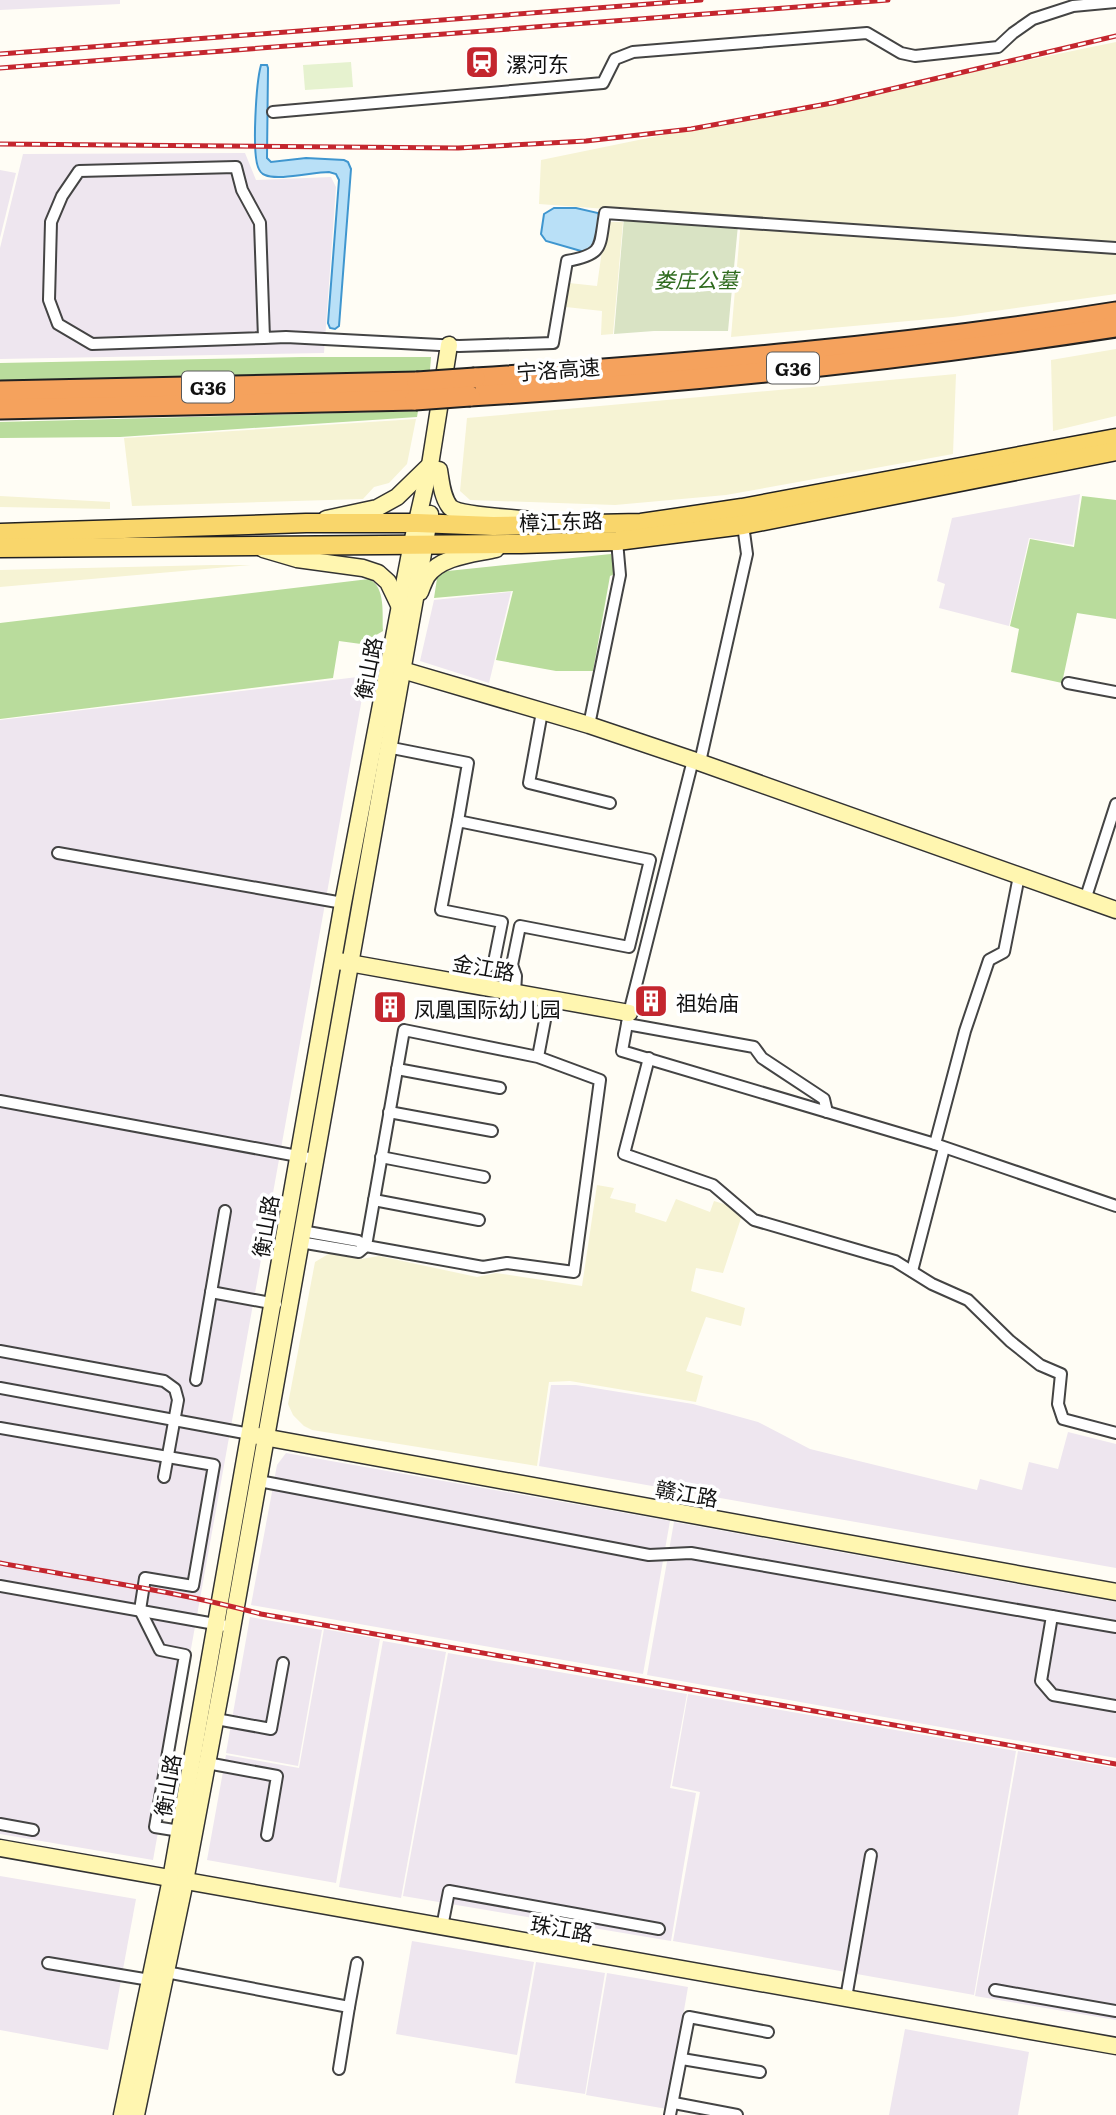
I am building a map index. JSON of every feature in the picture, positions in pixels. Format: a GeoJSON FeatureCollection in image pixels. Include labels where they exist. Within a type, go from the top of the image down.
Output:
{"type":"FeatureCollection","features":[{"type":"Feature","properties":{"kind":"highway","name":"宁洛高速"},"geometry":{"type":"LineString","coordinates":[[0,409],[472,387],[626,368],[917,339],[1116,312]]}},
{"type":"Feature","properties":{"kind":"highway","name":"宁洛高速"},"geometry":{"type":"LineString","coordinates":[[472,387],[643,385],[916,354],[1116,327]]}},
{"type":"Feature","properties":{"kind":"highway","name":"宁洛高速"},"geometry":{"type":"LineString","coordinates":[[0,391],[416,391]]}},
{"type":"Feature","properties":{"kind":"main road","name":"樟江东路"},"geometry":{"type":"LineString","coordinates":[[0,533],[306,523],[556,526],[641,523],[742,508],[1116,438]]}},
{"type":"Feature","properties":{"kind":"main road","name":"樟江东路"},"geometry":{"type":"LineString","coordinates":[[0,548],[617,541],[743,525],[1116,452]]}},
{"type":"Feature","properties":{"kind":"street"},"geometry":{"type":"LineString","coordinates":[[273,112],[603,83],[615,59],[633,52],[867,33],[901,53],[915,56],[998,47],[1033,19],[1073,6],[1116,2]]}},
{"type":"Feature","properties":{"kind":"street"},"geometry":{"type":"LineString","coordinates":[[264,338],[260,223],[242,190],[236,167],[79,171],[62,196],[51,222],[49,300],[58,324],[92,344],[264,338],[286,337],[454,345],[553,343],[567,261],[590,257],[599,248],[605,213],[1116,247]]}},
{"type":"Feature","properties":{"kind":"street","name":"衡山路"},"geometry":{"type":"LineString","coordinates":[[340,962],[343,903],[395,667],[434,468],[454,345]]}},
{"type":"Feature","properties":{"kind":"street"},"geometry":{"type":"LineString","coordinates":[[306,523],[377,508],[397,497],[434,468],[444,495],[451,507],[460,513],[521,517],[556,526]]}},
{"type":"Feature","properties":{"kind":"street"},"geometry":{"type":"LineString","coordinates":[[743,525],[747,554],[622,1051],[940,1146],[1115,1202]]}},
{"type":"Feature","properties":{"kind":"street"},"geometry":{"type":"LineString","coordinates":[[589,725],[620,575],[617,541]]}},
{"type":"Feature","properties":{"kind":"street"},"geometry":{"type":"LineString","coordinates":[[251,545],[297,558],[363,568],[378,573],[388,582],[406,609],[427,576],[435,569],[455,558],[521,544]]}},
{"type":"Feature","properties":{"kind":"street"},"geometry":{"type":"LineString","coordinates":[[395,667],[589,725],[697,761],[1116,910]]}},
{"type":"Feature","properties":{"kind":"street","name":"衡山路"},"geometry":{"type":"LineString","coordinates":[[122,2115],[150,1980],[207,1763],[215,1719],[224,1625],[250,1434],[272,1303],[306,1158],[340,962],[387,747],[395,667]]}},
{"type":"Feature","properties":{"kind":"street"},"geometry":{"type":"LineString","coordinates":[[1068,683],[1116,692]]}},
{"type":"Feature","properties":{"kind":"street"},"geometry":{"type":"LineString","coordinates":[[542,712],[529,783],[610,803]]}},
{"type":"Feature","properties":{"kind":"street"},"geometry":{"type":"LineString","coordinates":[[387,747],[468,763],[441,910],[629,947],[650,860],[458,821]]}},
{"type":"Feature","properties":{"kind":"street"},"geometry":{"type":"LineString","coordinates":[[1085,900],[1116,804]]}},
{"type":"Feature","properties":{"kind":"street"},"geometry":{"type":"LineString","coordinates":[[58,853],[343,903]]}},
{"type":"Feature","properties":{"kind":"street"},"geometry":{"type":"LineString","coordinates":[[912,1271],[965,1031],[989,960],[1004,952],[1019,876]]}},
{"type":"Feature","properties":{"kind":"street"},"geometry":{"type":"LineString","coordinates":[[480,987],[485,969],[494,962],[502,922]]}},
{"type":"Feature","properties":{"kind":"street"},"geometry":{"type":"LineString","coordinates":[[514,993],[516,976],[512,965],[520,926]]}},
{"type":"Feature","properties":{"kind":"street","name":"金江路"},"geometry":{"type":"LineString","coordinates":[[340,962],[549,999],[628,1019]]}},
{"type":"Feature","properties":{"kind":"street"},"geometry":{"type":"LineString","coordinates":[[538,1057],[549,999]]}},
{"type":"Feature","properties":{"kind":"street"},"geometry":{"type":"LineString","coordinates":[[628,1019],[754,1046],[762,1058],[824,1099],[827,1112]]}},
{"type":"Feature","properties":{"kind":"street"},"geometry":{"type":"LineString","coordinates":[[301,1236],[359,1252],[366,1246],[404,1030],[538,1057],[600,1080],[574,1272],[507,1263],[483,1267],[366,1246]]}},
{"type":"Feature","properties":{"kind":"street"},"geometry":{"type":"LineString","coordinates":[[649,1058],[624,1154],[713,1185],[754,1220],[895,1261],[932,1284],[968,1300],[1040,1365],[1061,1374],[1058,1404],[1063,1419],[1116,1433]]}},
{"type":"Feature","properties":{"kind":"street"},"geometry":{"type":"LineString","coordinates":[[397,1069],[500,1088]]}},
{"type":"Feature","properties":{"kind":"street"},"geometry":{"type":"LineString","coordinates":[[0,1101],[306,1158]]}},
{"type":"Feature","properties":{"kind":"street"},"geometry":{"type":"LineString","coordinates":[[389,1112],[492,1131]]}},
{"type":"Feature","properties":{"kind":"street"},"geometry":{"type":"LineString","coordinates":[[381,1157],[484,1177]]}},
{"type":"Feature","properties":{"kind":"street","name":"衡山路"},"geometry":{"type":"LineString","coordinates":[[136,2115],[166,1972],[178,1880],[180,1831],[267,1437],[301,1236],[306,1158]]}},
{"type":"Feature","properties":{"kind":"street"},"geometry":{"type":"LineString","coordinates":[[374,1200],[479,1220]]}},
{"type":"Feature","properties":{"kind":"street"},"geometry":{"type":"LineString","coordinates":[[196,1380],[225,1211]]}},
{"type":"Feature","properties":{"kind":"street"},"geometry":{"type":"LineString","coordinates":[[211,1292],[289,1306]]}},
{"type":"Feature","properties":{"kind":"street"},"geometry":{"type":"LineString","coordinates":[[0,1351],[164,1381],[175,1389],[178,1400],[164,1477]]}},
{"type":"Feature","properties":{"kind":"street"},"geometry":{"type":"LineString","coordinates":[[0,1388],[250,1434]]}},
{"type":"Feature","properties":{"kind":"street"},"geometry":{"type":"LineString","coordinates":[[0,1427],[214,1465],[193,1586],[145,1578],[140,1610],[160,1650],[185,1655],[155,1827],[180,1831]]}},
{"type":"Feature","properties":{"kind":"street","name":"赣江路"},"geometry":{"type":"LineString","coordinates":[[250,1434],[1116,1592]]}},
{"type":"Feature","properties":{"kind":"street"},"geometry":{"type":"LineString","coordinates":[[259,1481],[649,1555],[691,1553],[1116,1627]]}},
{"type":"Feature","properties":{"kind":"street"},"geometry":{"type":"LineString","coordinates":[[0,1586],[224,1625]]}},
{"type":"Feature","properties":{"kind":"street"},"geometry":{"type":"LineString","coordinates":[[1052,1616],[1041,1681],[1053,1695],[1116,1706]]}},
{"type":"Feature","properties":{"kind":"street"},"geometry":{"type":"LineString","coordinates":[[215,1719],[271,1729],[282,1663]]}},
{"type":"Feature","properties":{"kind":"street"},"geometry":{"type":"LineString","coordinates":[[207,1763],[278,1776],[267,1835]]}},
{"type":"Feature","properties":{"kind":"street"},"geometry":{"type":"LineString","coordinates":[[0,1824],[33,1830]]}},
{"type":"Feature","properties":{"kind":"street","name":"珠江路"},"geometry":{"type":"LineString","coordinates":[[0,1848],[1116,2046]]}},
{"type":"Feature","properties":{"kind":"street"},"geometry":{"type":"LineString","coordinates":[[846,1998],[871,1855]]}},
{"type":"Feature","properties":{"kind":"street"},"geometry":{"type":"LineString","coordinates":[[442,1927],[449,1891],[659,1929]]}},
{"type":"Feature","properties":{"kind":"street"},"geometry":{"type":"LineString","coordinates":[[339,2069],[357,1962]]}},
{"type":"Feature","properties":{"kind":"street"},"geometry":{"type":"LineString","coordinates":[[48,1963],[150,1980]]}},
{"type":"Feature","properties":{"kind":"street"},"geometry":{"type":"LineString","coordinates":[[166,1972],[349,2007]]}},
{"type":"Feature","properties":{"kind":"street"},"geometry":{"type":"LineString","coordinates":[[995,1990],[1116,2011]]}},
{"type":"Feature","properties":{"kind":"street"},"geometry":{"type":"LineString","coordinates":[[670,2115],[689,2017],[768,2032]]}},
{"type":"Feature","properties":{"kind":"street"},"geometry":{"type":"LineString","coordinates":[[682,2059],[760,2073]]}},
{"type":"Feature","properties":{"kind":"street"},"geometry":{"type":"LineString","coordinates":[[674,2103],[737,2115]]}},
{"type":"Feature","properties":{"kind":"shaded area"},"geometry":{"type":"Polygon","coordinates":[[[0,0],[120,0],[120,4],[0,10],[0,0]]]}},
{"type":"Feature","properties":{"kind":"shaded area"},"geometry":{"type":"Polygon","coordinates":[[[1116,42],[1116,294],[953,317],[731,337],[741,219],[539,204],[541,160],[1116,42]]]}},
{"type":"Feature","properties":{"kind":"shaded area"},"geometry":{"type":"Polygon","coordinates":[[[245,153],[256,180],[331,177],[336,187],[324,353],[0,359],[0,248],[23,154],[245,153]]]}},
{"type":"Feature","properties":{"kind":"shaded area"},"geometry":{"type":"Polygon","coordinates":[[[0,170],[16,173],[0,238],[0,170]]]}},
{"type":"Feature","properties":{"kind":"shaded area"},"geometry":{"type":"Polygon","coordinates":[[[606,222],[623,222],[613,334],[601,335],[602,311],[566,307],[569,283],[597,286],[606,222]]]}},
{"type":"Feature","properties":{"kind":"shaded area"},"geometry":{"type":"Polygon","coordinates":[[[1116,349],[1116,416],[1053,431],[1051,360],[1116,349]]]}},
{"type":"Feature","properties":{"kind":"shaded area"},"geometry":{"type":"Polygon","coordinates":[[[956,374],[953,454],[726,495],[615,505],[470,500],[460,491],[467,418],[956,374]]]}},
{"type":"Feature","properties":{"kind":"shaded area"},"geometry":{"type":"Polygon","coordinates":[[[416,419],[407,464],[389,483],[374,487],[363,499],[132,506],[124,438],[416,419]]]}},
{"type":"Feature","properties":{"kind":"shaded area"},"geometry":{"type":"Polygon","coordinates":[[[1080,494],[1073,545],[1029,538],[1009,626],[939,608],[945,584],[937,581],[952,518],[1080,494]]]}},
{"type":"Feature","properties":{"kind":"shaded area"},"geometry":{"type":"Polygon","coordinates":[[[0,496],[110,502],[110,509],[0,507],[0,496]]]}},
{"type":"Feature","properties":{"kind":"shaded area"},"geometry":{"type":"Polygon","coordinates":[[[251,565],[0,587],[0,570],[251,565]]]}},
{"type":"Feature","properties":{"kind":"shaded area"},"geometry":{"type":"Polygon","coordinates":[[[511,592],[489,683],[420,661],[434,600],[511,592]]]}},
{"type":"Feature","properties":{"kind":"shaded area"},"geometry":{"type":"Polygon","coordinates":[[[366,676],[153,1860],[0,1834],[0,720],[366,676]]]}},
{"type":"Feature","properties":{"kind":"shaded area"},"geometry":{"type":"Polygon","coordinates":[[[597,1185],[614,1188],[610,1198],[636,1204],[635,1212],[666,1222],[676,1199],[710,1212],[714,1201],[734,1207],[742,1215],[723,1273],[696,1268],[691,1291],[745,1308],[741,1326],[706,1317],[686,1371],[703,1376],[696,1402],[570,1381],[549,1382],[537,1466],[312,1430],[293,1415],[288,1404],[315,1262],[330,1253],[361,1259],[379,1256],[477,1277],[496,1273],[582,1286],[597,1185]]]}},
{"type":"Feature","properties":{"kind":"shaded area"},"geometry":{"type":"Polygon","coordinates":[[[551,1385],[576,1385],[693,1404],[758,1422],[810,1449],[977,1490],[980,1479],[1022,1490],[1029,1462],[1058,1469],[1068,1432],[1116,1444],[1116,1568],[539,1466],[551,1385]]]}},
{"type":"Feature","properties":{"kind":"shaded area"},"geometry":{"type":"Polygon","coordinates":[[[286,1453],[670,1521],[643,1674],[251,1605],[277,1465],[286,1453]]]}},
{"type":"Feature","properties":{"kind":"shaded area"},"geometry":{"type":"Polygon","coordinates":[[[674,1522],[1116,1602],[1116,1758],[647,1675],[674,1522]]]}},
{"type":"Feature","properties":{"kind":"shaded area"},"geometry":{"type":"Polygon","coordinates":[[[250,1617],[322,1630],[298,1766],[226,1753],[250,1617]]]}},
{"type":"Feature","properties":{"kind":"shaded area"},"geometry":{"type":"Polygon","coordinates":[[[324,1629],[380,1639],[336,1883],[207,1860],[226,1755],[299,1768],[324,1629]]]}},
{"type":"Feature","properties":{"kind":"shaded area"},"geometry":{"type":"Polygon","coordinates":[[[383,1641],[446,1652],[401,1898],[339,1887],[383,1641]]]}},
{"type":"Feature","properties":{"kind":"shaded area"},"geometry":{"type":"Polygon","coordinates":[[[448,1653],[687,1694],[670,1788],[696,1793],[671,1941],[403,1896],[448,1653]]]}},
{"type":"Feature","properties":{"kind":"shaded area"},"geometry":{"type":"Polygon","coordinates":[[[688,1694],[1016,1751],[974,1995],[673,1941],[700,1792],[672,1786],[688,1694]]]}},
{"type":"Feature","properties":{"kind":"shaded area"},"geometry":{"type":"Polygon","coordinates":[[[1018,1751],[1116,1768],[1116,2020],[975,1996],[1018,1751]]]}},
{"type":"Feature","properties":{"kind":"shaded area"},"geometry":{"type":"Polygon","coordinates":[[[0,1876],[136,1899],[108,2050],[0,2030],[0,1876]]]}},
{"type":"Feature","properties":{"kind":"shaded area"},"geometry":{"type":"Polygon","coordinates":[[[412,1941],[534,1962],[517,2055],[396,2034],[412,1941]]]}},
{"type":"Feature","properties":{"kind":"shaded area"},"geometry":{"type":"Polygon","coordinates":[[[536,1962],[605,1973],[585,2094],[515,2083],[536,1962]]]}},
{"type":"Feature","properties":{"kind":"shaded area"},"geometry":{"type":"Polygon","coordinates":[[[607,1973],[688,1987],[667,2109],[586,2095],[607,1973]]]}},
{"type":"Feature","properties":{"kind":"shaded area"},"geometry":{"type":"Polygon","coordinates":[[[905,2029],[1029,2052],[1018,2115],[889,2115],[905,2029]]]}},
{"type":"Feature","properties":{"kind":"green space"},"geometry":{"type":"Polygon","coordinates":[[[351,62],[353,87],[305,90],[303,65],[351,62]]]}},
{"type":"Feature","properties":{"kind":"green space","name":"娄庄公墓"},"geometry":{"type":"Polygon","coordinates":[[[624,217],[738,225],[728,331],[614,334],[624,217]]]}},
{"type":"Feature","properties":{"kind":"green space"},"geometry":{"type":"Polygon","coordinates":[[[431,357],[430,370],[337,376],[0,381],[0,363],[431,357]]]}},
{"type":"Feature","properties":{"kind":"green space"},"geometry":{"type":"Polygon","coordinates":[[[418,411],[417,417],[120,437],[0,438],[0,422],[418,411]]]}},
{"type":"Feature","properties":{"kind":"green space"},"geometry":{"type":"Polygon","coordinates":[[[1082,496],[1116,500],[1116,619],[1077,613],[1062,683],[1011,672],[1019,629],[1010,626],[1030,539],[1074,547],[1082,496]]]}},
{"type":"Feature","properties":{"kind":"green space"},"geometry":{"type":"Polygon","coordinates":[[[611,554],[615,574],[610,576],[593,671],[556,671],[496,660],[513,591],[434,598],[438,572],[611,554]]]}},
{"type":"Feature","properties":{"kind":"green space"},"geometry":{"type":"Polygon","coordinates":[[[369,579],[381,594],[383,631],[361,644],[339,641],[333,678],[0,719],[0,623],[369,579]]]}},
{"type":"Feature","properties":{"kind":"water"},"geometry":{"type":"Polygon","coordinates":[[[261,65],[267,65],[268,68],[267,158],[271,162],[306,158],[344,160],[351,169],[339,326],[335,329],[330,328],[328,323],[339,180],[336,174],[329,172],[271,177],[260,171],[256,159],[255,132],[261,65]]]}},
{"type":"Feature","properties":{"kind":"water"},"geometry":{"type":"Polygon","coordinates":[[[554,208],[576,208],[598,213],[600,229],[588,253],[546,241],[541,234],[544,214],[554,208]]]}},
{"type":"Feature","properties":{"kind":"railway"},"geometry":{"type":"LineString","coordinates":[[0,54],[701,0]]}},
{"type":"Feature","properties":{"kind":"railway"},"geometry":{"type":"LineString","coordinates":[[0,68],[888,0]]}},
{"type":"Feature","properties":{"kind":"railway"},"geometry":{"type":"LineString","coordinates":[[0,144],[458,148],[586,141],[691,129],[832,103],[1116,36]]}},
{"type":"Feature","properties":{"kind":"railway"},"geometry":{"type":"LineString","coordinates":[[0,1563],[164,1592],[261,1614],[1116,1764]]}},
{"type":"Feature","properties":{"kind":"place","name":"漯河东"},"geometry":{"type":"Point","coordinates":[482,62]}},
{"type":"Feature","properties":{"kind":"place","name":"祖始庙"},"geometry":{"type":"Point","coordinates":[651,1001]}},
{"type":"Feature","properties":{"kind":"place","name":"凤凰国际幼儿园"},"geometry":{"type":"Point","coordinates":[390,1007]}}]}
